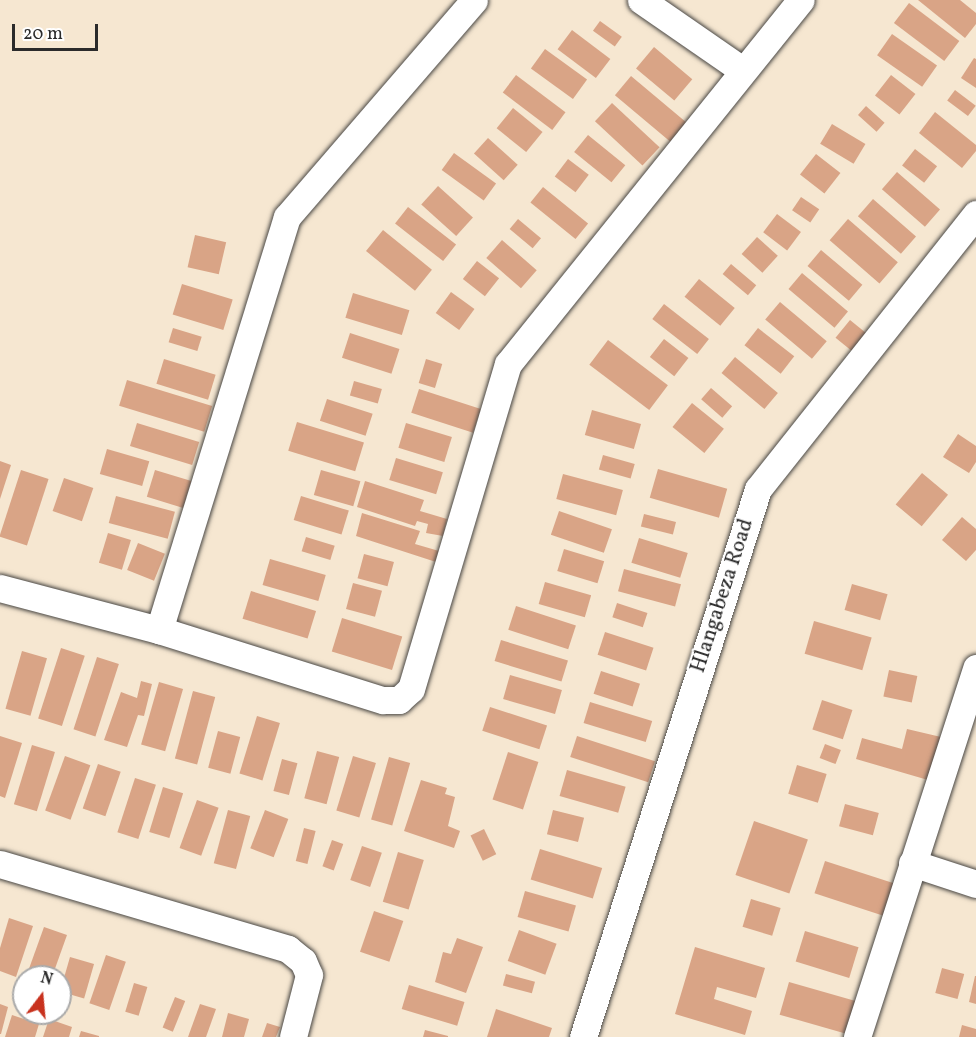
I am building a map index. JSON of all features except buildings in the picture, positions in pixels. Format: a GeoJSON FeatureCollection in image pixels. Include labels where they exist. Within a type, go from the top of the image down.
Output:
{"type":"FeatureCollection","features":[{"type":"Feature","properties":{"kind":"street"},"geometry":{"type":"LineString","coordinates":[[159,630],[287,217],[474,0]]}},
{"type":"Feature","properties":{"kind":"street"},"geometry":{"type":"LineString","coordinates":[[641,0],[742,70]]}},
{"type":"Feature","properties":{"kind":"street"},"geometry":{"type":"LineString","coordinates":[[0,588],[159,630],[383,700],[399,700],[411,689],[508,364],[742,70],[801,0]]}},
{"type":"Feature","properties":{"kind":"street","name":"Hlangabeza Road"},"geometry":{"type":"LineString","coordinates":[[583,1037],[758,489],[976,214]]}},
{"type":"Feature","properties":{"kind":"street"},"geometry":{"type":"LineString","coordinates":[[857,1037],[976,668]]}},
{"type":"Feature","properties":{"kind":"street"},"geometry":{"type":"LineString","coordinates":[[912,863],[976,884]]}},
{"type":"Feature","properties":{"kind":"street"},"geometry":{"type":"LineString","coordinates":[[0,864],[288,949],[303,961],[309,975],[293,1037]]}}]}
